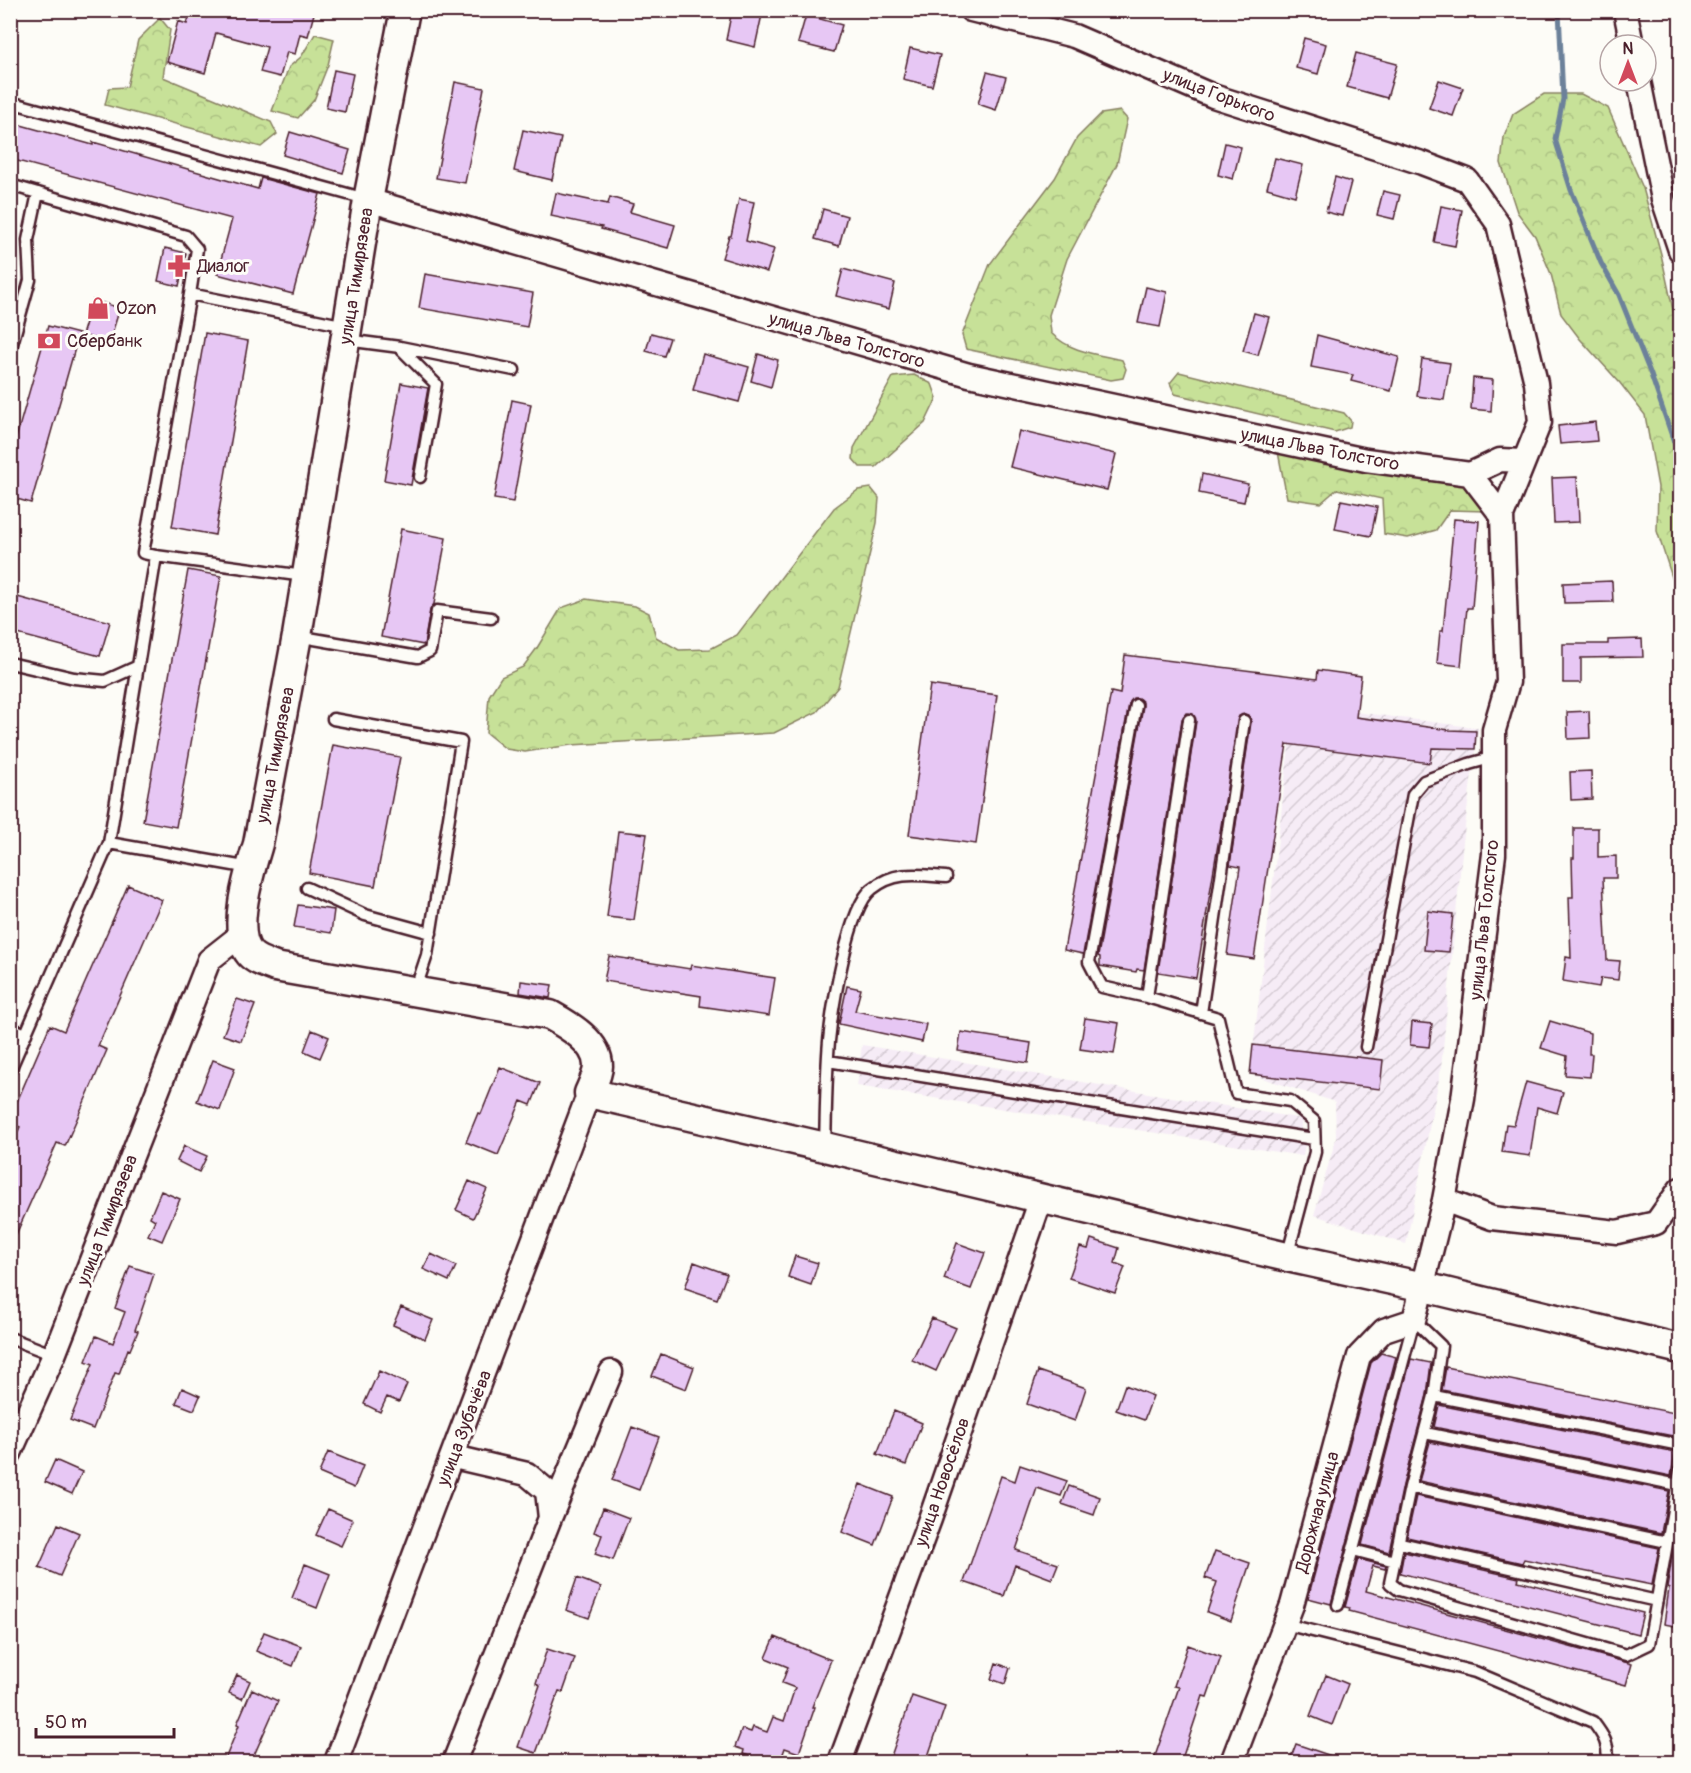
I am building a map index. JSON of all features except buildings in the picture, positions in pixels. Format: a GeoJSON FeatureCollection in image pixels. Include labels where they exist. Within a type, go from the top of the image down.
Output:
{"type":"FeatureCollection","features":[{"type":"Feature","properties":{"kind":"street","name":"улица Тимирязева"},"geometry":{"type":"LineString","coordinates":[[10,1453],[54,1355],[209,960],[242,934],[241,919],[250,868],[258,844],[297,636],[368,200],[405,10]]}},
{"type":"Feature","properties":{"kind":"street","name":"улица Горького"},"geometry":{"type":"LineString","coordinates":[[971,10],[1074,36],[1213,96],[1422,163],[1467,180],[1498,224],[1536,383],[1540,422],[1524,461]]}},
{"type":"Feature","properties":{"kind":"street"},"geometry":{"type":"LineString","coordinates":[[1625,10],[1630,33]]}},
{"type":"Feature","properties":{"kind":"street"},"geometry":{"type":"LineString","coordinates":[[1641,93],[1663,199],[1680,249]]}},
{"type":"Feature","properties":{"kind":"street","name":"улица Льва Толстого"},"geometry":{"type":"LineString","coordinates":[[368,200],[969,375],[1366,460],[1470,474]]}},
{"type":"Feature","properties":{"kind":"street"},"geometry":{"type":"LineString","coordinates":[[1500,460],[1524,461],[1502,516],[1470,474],[1500,460]]}},
{"type":"Feature","properties":{"kind":"street","name":"улица Льва Толстого"},"geometry":{"type":"LineString","coordinates":[[1424,1287],[1444,1200],[1462,1099],[1494,854],[1494,730],[1508,682],[1502,516]]}},
{"type":"Feature","properties":{"kind":"street"},"geometry":{"type":"LineString","coordinates":[[242,934],[250,954],[275,967],[550,1015],[570,1026],[591,1045],[598,1066],[589,1094],[1424,1287],[1680,1349]]}},
{"type":"Feature","properties":{"kind":"street","name":"улица Зубачёва"},"geometry":{"type":"LineString","coordinates":[[336,1762],[454,1456],[589,1094]]}},
{"type":"Feature","properties":{"kind":"street"},"geometry":{"type":"LineString","coordinates":[[1444,1200],[1492,1218],[1617,1232],[1656,1223],[1680,1189]]}},
{"type":"Feature","properties":{"kind":"street","name":"улица Новосёлов"},"geometry":{"type":"LineString","coordinates":[[840,1762],[930,1519],[1041,1200]]}},
{"type":"Feature","properties":{"kind":"street"},"geometry":{"type":"LineString","coordinates":[[1414,1320],[1424,1287]]}},
{"type":"Feature","properties":{"kind":"street","name":"Дорожная улица"},"geometry":{"type":"LineString","coordinates":[[1232,1762],[1292,1605],[1359,1356],[1384,1330],[1414,1320]]}},
{"type":"Feature","properties":{"kind":"street"},"geometry":{"type":"LineString","coordinates":[[454,1762],[550,1518],[611,1372]]}},
{"type":"Feature","properties":{"kind":"street"},"geometry":{"type":"LineString","coordinates":[[454,1456],[527,1474],[546,1491],[550,1518]]}},
{"type":"Feature","properties":{"kind":"lane"},"geometry":{"type":"LineString","coordinates":[[10,102],[368,200]]}},
{"type":"Feature","properties":{"kind":"lane"},"geometry":{"type":"LineString","coordinates":[[10,185],[186,236],[197,249],[143,553],[307,576]]}},
{"type":"Feature","properties":{"kind":"lane"},"geometry":{"type":"LineString","coordinates":[[10,351],[30,280],[28,240],[39,193]]}},
{"type":"Feature","properties":{"kind":"lane"},"geometry":{"type":"LineString","coordinates":[[190,294],[400,348],[514,370]]}},
{"type":"Feature","properties":{"kind":"lane"},"geometry":{"type":"LineString","coordinates":[[400,348],[436,384],[420,477]]}},
{"type":"Feature","properties":{"kind":"lane"},"geometry":{"type":"LineString","coordinates":[[10,1070],[108,843],[156,556]]}},
{"type":"Feature","properties":{"kind":"lane"},"geometry":{"type":"LineString","coordinates":[[297,636],[418,657],[430,651],[437,611],[491,618]]}},
{"type":"Feature","properties":{"kind":"lane"},"geometry":{"type":"LineString","coordinates":[[10,663],[74,678],[105,681],[136,667]]}},
{"type":"Feature","properties":{"kind":"lane"},"geometry":{"type":"LineString","coordinates":[[1136,705],[1089,962],[1101,987],[1147,997],[1218,1018],[1236,1093],[1290,1101],[1314,1120],[1315,1152],[1287,1257]]}},
{"type":"Feature","properties":{"kind":"lane"},"geometry":{"type":"LineString","coordinates":[[333,719],[461,742],[427,955],[415,991]]}},
{"type":"Feature","properties":{"kind":"lane"},"geometry":{"type":"LineString","coordinates":[[1147,997],[1189,720]]}},
{"type":"Feature","properties":{"kind":"lane"},"geometry":{"type":"LineString","coordinates":[[1201,1013],[1244,721]]}},
{"type":"Feature","properties":{"kind":"lane"},"geometry":{"type":"LineString","coordinates":[[1366,1047],[1413,794],[1424,781],[1468,764],[1494,758]]}},
{"type":"Feature","properties":{"kind":"lane"},"geometry":{"type":"LineString","coordinates":[[108,843],[250,868]]}},
{"type":"Feature","properties":{"kind":"lane"},"geometry":{"type":"LineString","coordinates":[[825,1147],[829,1039],[847,939],[861,900],[871,889],[888,879],[906,873],[946,877]]}},
{"type":"Feature","properties":{"kind":"lane"},"geometry":{"type":"LineString","coordinates":[[307,888],[365,915],[431,933]]}},
{"type":"Feature","properties":{"kind":"lane"},"geometry":{"type":"LineString","coordinates":[[10,1028],[26,1034]]}},
{"type":"Feature","properties":{"kind":"lane"},"geometry":{"type":"LineString","coordinates":[[828,1061],[1314,1139]]}},
{"type":"Feature","properties":{"kind":"lane"},"geometry":{"type":"LineString","coordinates":[[1338,1605],[1414,1320],[1441,1346],[1434,1396],[1410,1487],[1390,1583],[1399,1590],[1626,1655],[1649,1644],[1680,1471]]}},
{"type":"Feature","properties":{"kind":"lane"},"geometry":{"type":"LineString","coordinates":[[10,1338],[54,1355]]}},
{"type":"Feature","properties":{"kind":"lane"},"geometry":{"type":"LineString","coordinates":[[1434,1396],[1680,1445]]}},
{"type":"Feature","properties":{"kind":"lane"},"geometry":{"type":"LineString","coordinates":[[1425,1433],[1678,1485]]}},
{"type":"Feature","properties":{"kind":"lane"},"geometry":{"type":"LineString","coordinates":[[1410,1487],[1667,1542]]}},
{"type":"Feature","properties":{"kind":"lane"},"geometry":{"type":"LineString","coordinates":[[1400,1543],[1657,1600]]}},
{"type":"Feature","properties":{"kind":"lane"},"geometry":{"type":"LineString","coordinates":[[1353,1550],[1395,1561]]}},
{"type":"Feature","properties":{"kind":"lane"},"geometry":{"type":"LineString","coordinates":[[1285,1624],[1475,1672],[1582,1717],[1593,1722],[1605,1739],[1608,1762]]}},
{"type":"Feature","properties":{"kind":"shaded area"},"geometry":{"type":"Polygon","coordinates":[[[1302,705],[1478,728],[1463,842],[1441,1069],[1406,1244],[1314,1215],[1336,1138],[1335,1102],[1250,1074],[1289,747],[1302,705]]]}},
{"type":"Feature","properties":{"kind":"shaded area"},"geometry":{"type":"Polygon","coordinates":[[[862,1045],[1303,1119],[1300,1133],[860,1059],[862,1045]]]}},
{"type":"Feature","properties":{"kind":"shaded area"},"geometry":{"type":"Polygon","coordinates":[[[859,1073],[1305,1143],[1303,1156],[857,1086],[859,1073]]]}},
{"type":"Feature","properties":{"kind":"green space"},"geometry":{"type":"Polygon","coordinates":[[[160,18],[170,30],[163,77],[271,122],[277,134],[261,147],[105,105],[109,88],[127,87],[138,40],[160,18]]]}},
{"type":"Feature","properties":{"kind":"green space"},"geometry":{"type":"Polygon","coordinates":[[[315,34],[334,39],[328,65],[314,100],[298,118],[272,111],[289,67],[301,57],[315,34]]]}},
{"type":"Feature","properties":{"kind":"green space"},"geometry":{"type":"Polygon","coordinates":[[[1544,94],[1581,94],[1608,108],[1643,188],[1661,254],[1677,328],[1680,362],[1680,602],[1657,531],[1658,487],[1645,415],[1561,314],[1551,274],[1535,236],[1517,212],[1501,163],[1504,137],[1513,114],[1544,94]]]}},
{"type":"Feature","properties":{"kind":"green space"},"geometry":{"type":"Polygon","coordinates":[[[1120,111],[1127,119],[1117,164],[1067,259],[1049,315],[1051,333],[1066,344],[1122,360],[1126,369],[1123,378],[1111,380],[966,349],[962,335],[990,264],[1055,178],[1077,138],[1101,114],[1120,111]]]}},
{"type":"Feature","properties":{"kind":"green space"},"geometry":{"type":"Polygon","coordinates":[[[1179,372],[1344,413],[1351,421],[1350,427],[1335,432],[1175,394],[1170,383],[1179,372]]]}},
{"type":"Feature","properties":{"kind":"green space"},"geometry":{"type":"Polygon","coordinates":[[[914,375],[932,384],[937,398],[925,423],[876,467],[860,467],[853,459],[854,448],[893,377],[914,375]]]}},
{"type":"Feature","properties":{"kind":"green space"},"geometry":{"type":"Polygon","coordinates":[[[1278,452],[1364,471],[1466,484],[1485,511],[1450,510],[1436,530],[1408,538],[1384,534],[1382,499],[1337,489],[1321,503],[1287,498],[1278,452]]]}},
{"type":"Feature","properties":{"kind":"green space"},"geometry":{"type":"Polygon","coordinates":[[[871,488],[879,498],[877,523],[838,687],[817,712],[774,733],[571,745],[525,752],[506,749],[486,733],[489,696],[501,677],[523,667],[561,608],[586,599],[635,606],[649,613],[656,637],[679,650],[710,649],[737,635],[834,508],[858,490],[871,488]]]}},
{"type":"Feature","properties":{"kind":"waterway"},"geometry":{"type":"LineString","coordinates":[[1559,10],[1563,99],[1555,139],[1571,190],[1601,263],[1619,295],[1651,375],[1675,445],[1680,472]]}},
{"type":"Feature","properties":{"kind":"place","name":"Диалог"},"geometry":{"type":"Point","coordinates":[179,266]}},
{"type":"Feature","properties":{"kind":"place","name":"Ozon"},"geometry":{"type":"Point","coordinates":[98,308]}},
{"type":"Feature","properties":{"kind":"place","name":"Сбербанк"},"geometry":{"type":"Point","coordinates":[49,341]}}]}
